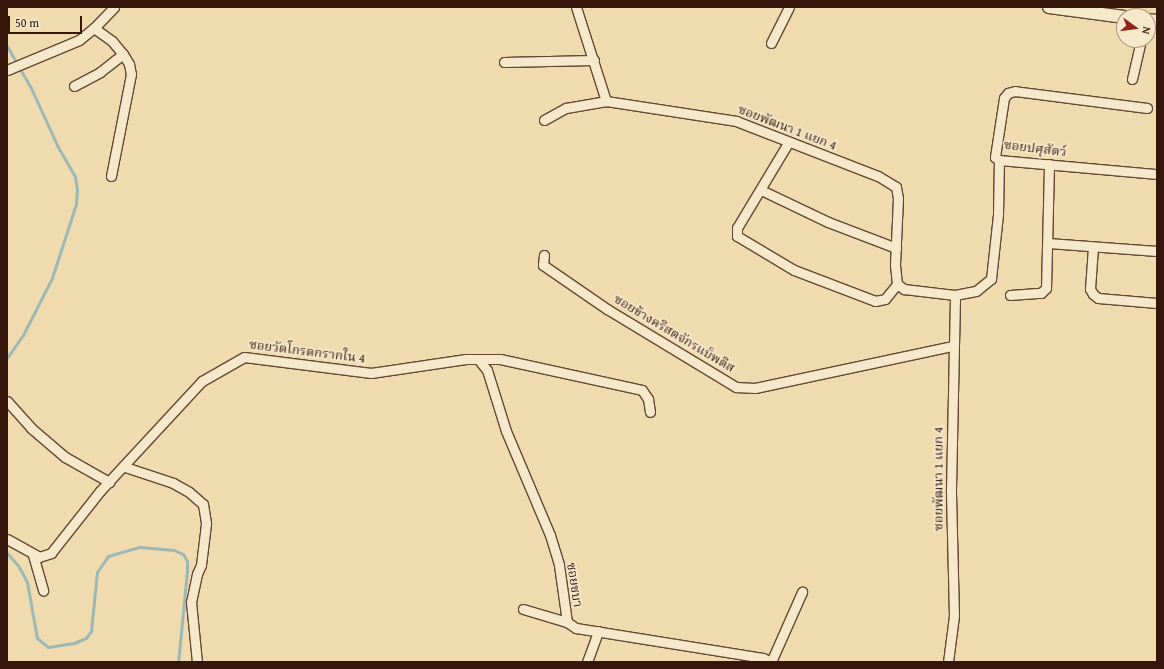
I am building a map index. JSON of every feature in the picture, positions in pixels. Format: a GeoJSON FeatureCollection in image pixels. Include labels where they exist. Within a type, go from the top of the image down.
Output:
{"type":"FeatureCollection","features":[{"type":"Feature","properties":{"kind":"street"},"geometry":{"type":"LineString","coordinates":[[7,70],[37,59],[79,40],[94,28],[114,7]]}},
{"type":"Feature","properties":{"kind":"street"},"geometry":{"type":"LineString","coordinates":[[576,7],[606,101]]}},
{"type":"Feature","properties":{"kind":"street"},"geometry":{"type":"LineString","coordinates":[[771,44],[789,7]]}},
{"type":"Feature","properties":{"kind":"street"},"geometry":{"type":"LineString","coordinates":[[1049,7],[1116,16]]}},
{"type":"Feature","properties":{"kind":"street"},"geometry":{"type":"LineString","coordinates":[[94,28],[112,41],[123,54],[129,64],[131,74],[111,176]]}},
{"type":"Feature","properties":{"kind":"street"},"geometry":{"type":"LineString","coordinates":[[1132,79],[1139,48]]}},
{"type":"Feature","properties":{"kind":"street"},"geometry":{"type":"LineString","coordinates":[[74,86],[100,72],[123,54]]}},
{"type":"Feature","properties":{"kind":"street"},"geometry":{"type":"LineString","coordinates":[[504,62],[594,60]]}},
{"type":"Feature","properties":{"kind":"street","name":"ซอยปศุสัตว์"},"geometry":{"type":"LineString","coordinates":[[1147,108],[1015,91],[1008,92],[1004,98],[995,157],[999,160],[1157,174]]}},
{"type":"Feature","properties":{"kind":"street","name":"ซอยพัฒนา 1 แยก 4"},"geometry":{"type":"LineString","coordinates":[[544,120],[566,108],[606,101],[736,121],[788,143],[878,176],[896,187],[898,198],[896,248],[897,284]]}},
{"type":"Feature","properties":{"kind":"street"},"geometry":{"type":"LineString","coordinates":[[788,143],[737,228],[737,236],[794,270],[875,301],[885,299],[897,284],[904,289],[956,295],[976,291],[991,278],[998,215],[999,160]]}},
{"type":"Feature","properties":{"kind":"street"},"geometry":{"type":"LineString","coordinates":[[1010,295],[1041,293],[1046,288],[1049,164]]}},
{"type":"Feature","properties":{"kind":"street"},"geometry":{"type":"LineString","coordinates":[[760,190],[828,222],[896,248]]}},
{"type":"Feature","properties":{"kind":"street"},"geometry":{"type":"LineString","coordinates":[[1048,244],[1157,251]]}},
{"type":"Feature","properties":{"kind":"street"},"geometry":{"type":"LineString","coordinates":[[1093,247],[1090,289],[1093,294],[1098,298],[1157,303]]}},
{"type":"Feature","properties":{"kind":"street","name":"ซอยข้างคริสตจักรแบ็พติส"},"geometry":{"type":"LineString","coordinates":[[544,255],[543,265],[607,309],[736,387],[756,388],[952,346]]}},
{"type":"Feature","properties":{"kind":"street","name":"ซอยพัฒนา 1 แยก 4"},"geometry":{"type":"LineString","coordinates":[[948,662],[954,616],[951,489],[952,346],[956,295]]}},
{"type":"Feature","properties":{"kind":"street","name":"ซอยวัดโกรดกรากใน 4"},"geometry":{"type":"LineString","coordinates":[[33,555],[39,557],[51,553],[109,482],[202,381],[244,357],[371,373],[480,359],[500,359],[642,390],[648,399],[650,412]]}},
{"type":"Feature","properties":{"kind":"street","name":"ซอยชบา"},"geometry":{"type":"LineString","coordinates":[[480,359],[487,370],[506,431],[550,535],[559,565],[568,622],[576,628],[763,658],[771,662]]}},
{"type":"Feature","properties":{"kind":"street"},"geometry":{"type":"LineString","coordinates":[[7,401],[31,428],[65,457],[109,482]]}},
{"type":"Feature","properties":{"kind":"street"},"geometry":{"type":"LineString","coordinates":[[124,467],[173,483],[189,492],[203,504],[206,524],[201,565],[197,574],[191,602],[197,662]]}},
{"type":"Feature","properties":{"kind":"street"},"geometry":{"type":"LineString","coordinates":[[7,539],[33,555],[43,591]]}},
{"type":"Feature","properties":{"kind":"street"},"geometry":{"type":"LineString","coordinates":[[771,662],[802,592]]}},
{"type":"Feature","properties":{"kind":"street"},"geometry":{"type":"LineString","coordinates":[[523,609],[568,622]]}},
{"type":"Feature","properties":{"kind":"street"},"geometry":{"type":"LineString","coordinates":[[587,662],[598,631]]}},
{"type":"Feature","properties":{"kind":"waterway"},"geometry":{"type":"LineString","coordinates":[[7,46],[31,88],[58,147],[75,177],[77,189],[76,204],[52,278],[23,335],[7,358]]}},
{"type":"Feature","properties":{"kind":"waterway"},"geometry":{"type":"LineString","coordinates":[[7,553],[19,567],[27,582],[37,638],[48,647],[74,643],[86,638],[91,631],[97,572],[108,556],[140,547],[174,550],[183,554],[187,561],[187,571],[178,662]]}}]}
